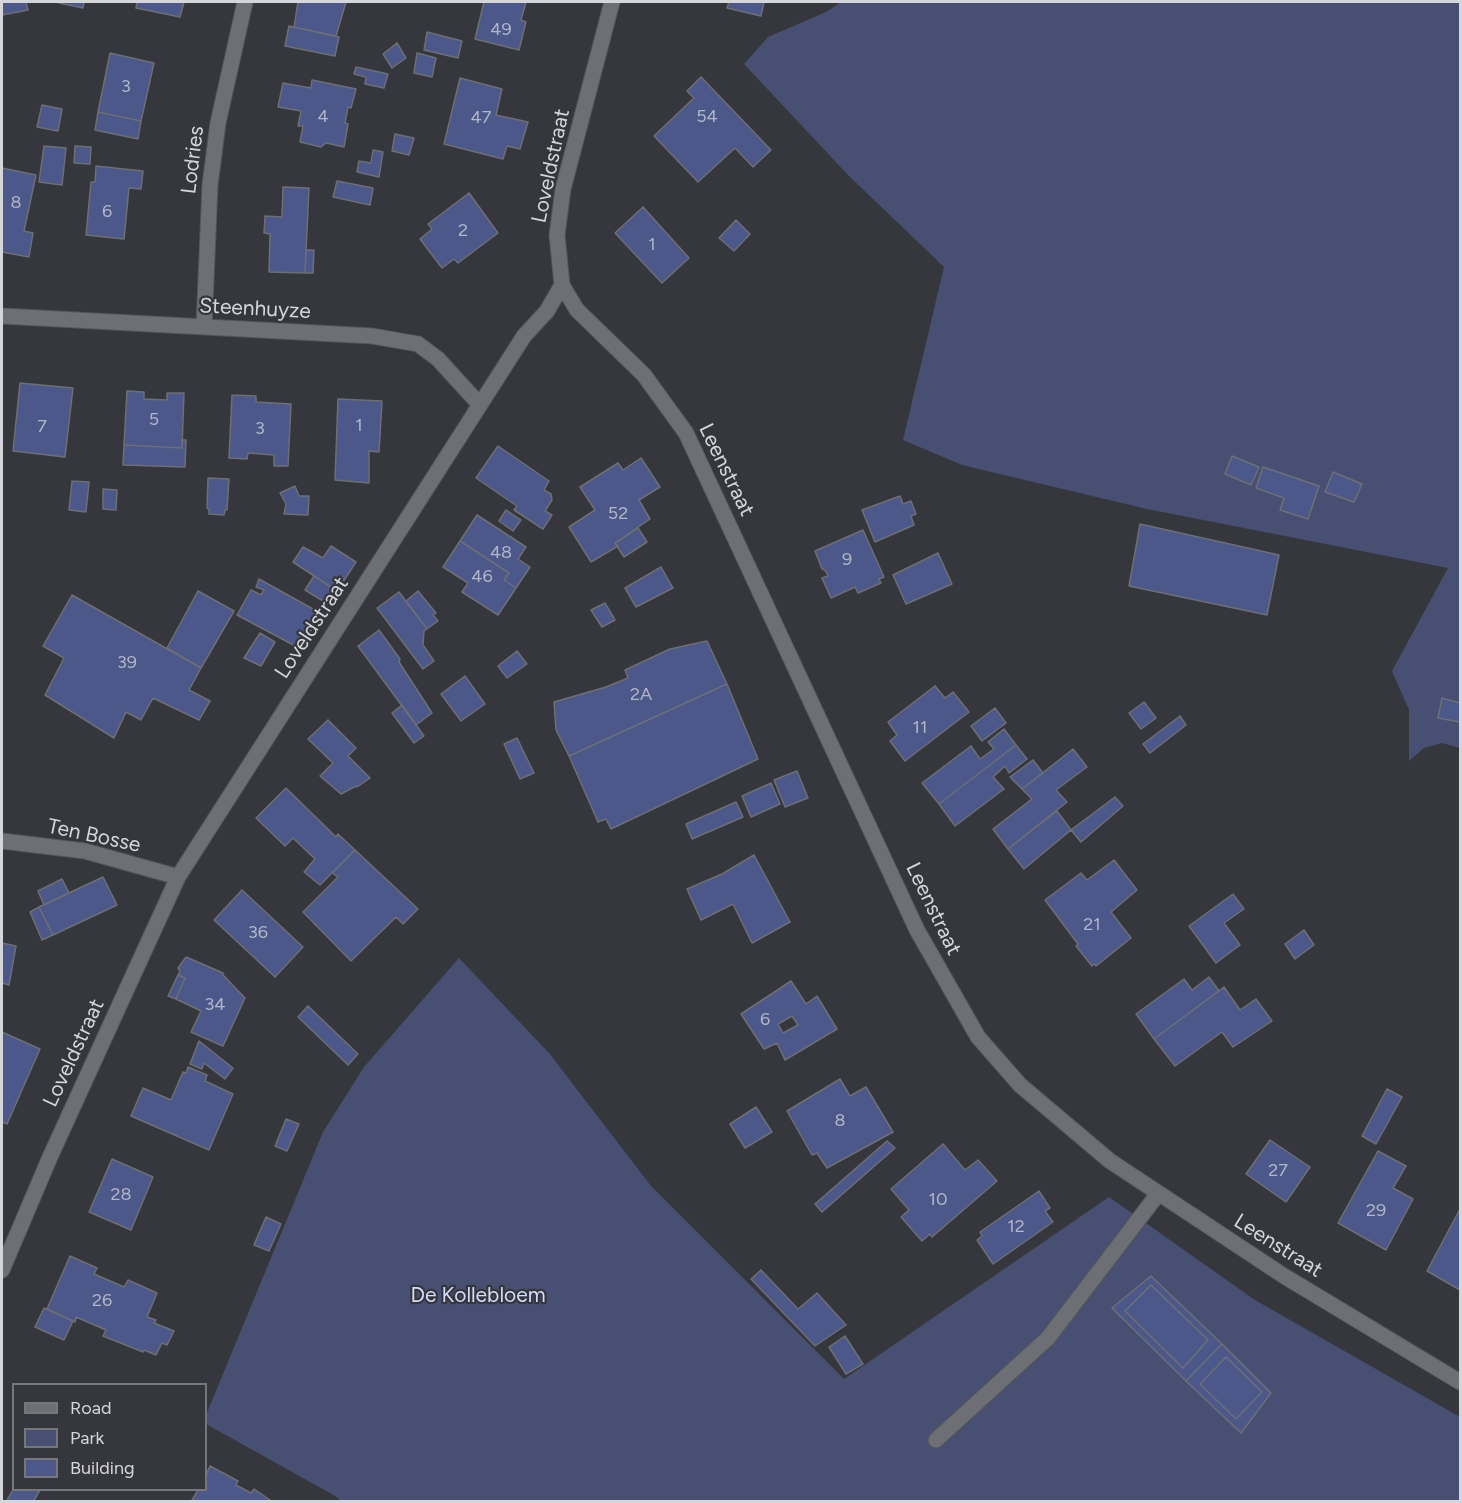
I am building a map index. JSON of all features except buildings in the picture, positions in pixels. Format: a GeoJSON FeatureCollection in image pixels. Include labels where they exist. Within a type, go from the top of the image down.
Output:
{"type":"FeatureCollection","features":[{"type":"Feature","properties":{"kind":"street","name":"Lodries"},"geometry":{"type":"LineString","coordinates":[[204,327],[210,185],[218,123],[245,2]]}},
{"type":"Feature","properties":{"kind":"street","name":"Loveldstraat"},"geometry":{"type":"LineString","coordinates":[[2,1270],[50,1157],[178,877],[524,336],[546,311],[562,285],[557,235],[563,189],[612,2]]}},
{"type":"Feature","properties":{"kind":"street","name":"Leenstraat"},"geometry":{"type":"LineString","coordinates":[[562,285],[577,310],[644,375],[686,433],[917,930],[978,1037],[1020,1085],[1100,1154],[1284,1276],[1461,1382]]}},
{"type":"Feature","properties":{"kind":"street","name":"Steenhuyze"},"geometry":{"type":"LineString","coordinates":[[2,316],[372,336],[418,344],[438,359],[480,405]]}},
{"type":"Feature","properties":{"kind":"street","name":"Ten Bosse"},"geometry":{"type":"LineString","coordinates":[[2,841],[85,851],[178,877]]}},
{"type":"Feature","properties":{"kind":"street"},"geometry":{"type":"LineString","coordinates":[[936,1440],[1048,1338],[1158,1194]]}},
{"type":"Feature","properties":{"kind":"green space"},"geometry":{"type":"Polygon","coordinates":[[[841,2],[1460,2],[1460,748],[1442,743],[1424,748],[1409,761],[1409,710],[1392,671],[1448,568],[1147,509],[962,465],[903,440],[944,267],[848,175],[744,64],[768,37],[826,12],[841,2]]]}},
{"type":"Feature","properties":{"kind":"green space","name":"De Kollebloem"},"geometry":{"type":"Polygon","coordinates":[[[459,958],[549,1053],[651,1186],[844,1379],[1109,1197],[1255,1300],[1460,1417],[1460,1501],[341,1501],[207,1425],[207,1413],[323,1132],[364,1067],[459,958]]]}}]}
